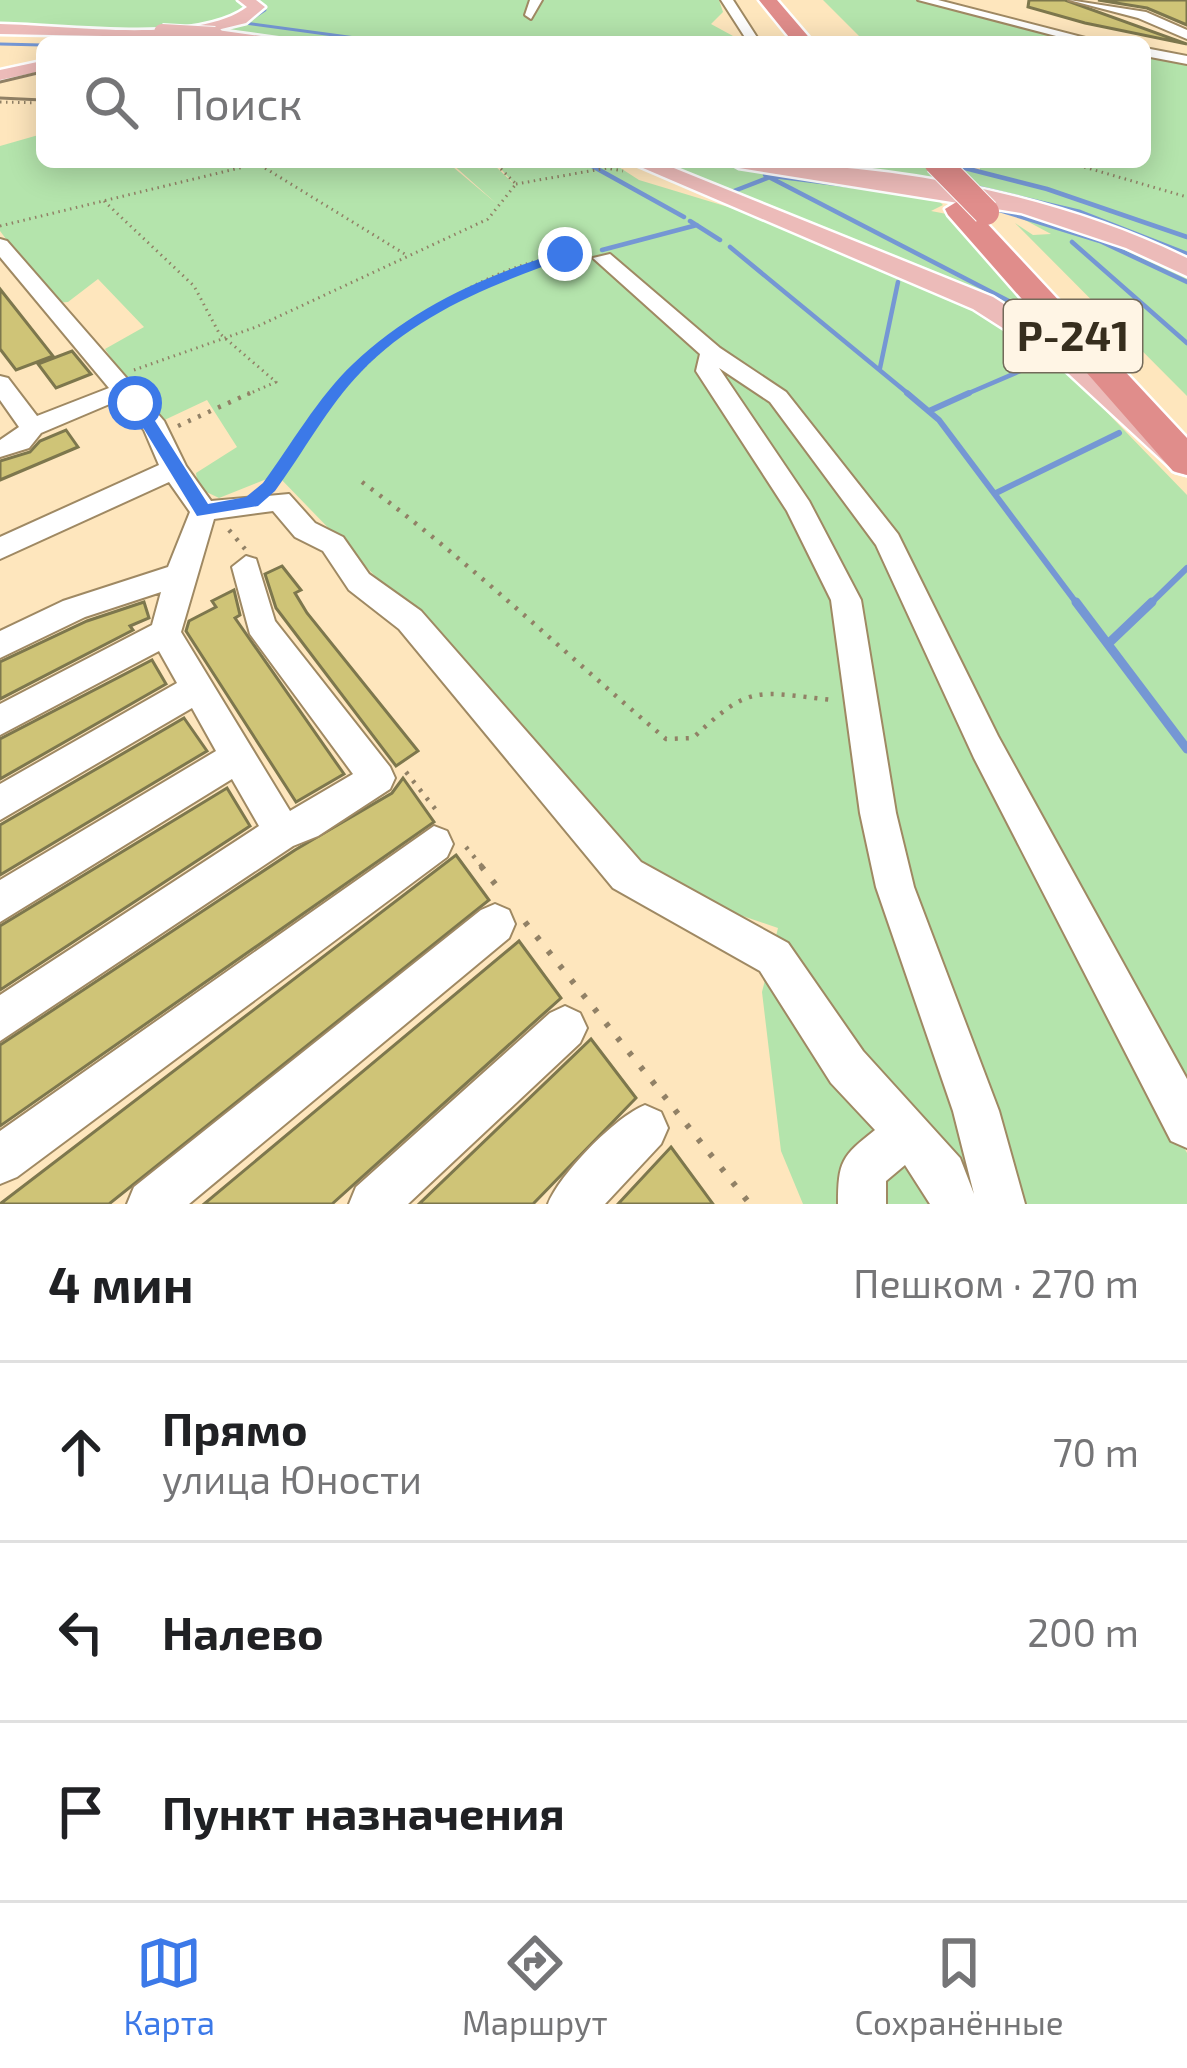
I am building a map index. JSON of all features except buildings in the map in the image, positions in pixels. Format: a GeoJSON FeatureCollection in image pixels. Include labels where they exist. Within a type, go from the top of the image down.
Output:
{"type":"FeatureCollection","features":[{"type":"Feature","properties":{"kind":"highway"},"geometry":{"type":"LineString","coordinates":[[768,0],[798,36]]}},
{"type":"Feature","properties":{"kind":"highway"},"geometry":{"type":"LineString","coordinates":[[784,0],[814,36]]}},
{"type":"Feature","properties":{"kind":"highway","name":"Р-241"},"geometry":{"type":"LineString","coordinates":[[921,168],[1187,417]]}},
{"type":"Feature","properties":{"kind":"highway","name":"Р-241"},"geometry":{"type":"LineString","coordinates":[[941,168],[972,211],[1187,463]]}},
{"type":"Feature","properties":{"kind":"main road"},"geometry":{"type":"LineString","coordinates":[[157,36],[246,17],[257,7],[246,0]]}},
{"type":"Feature","properties":{"kind":"main road"},"geometry":{"type":"LineString","coordinates":[[0,32],[99,36]]}},
{"type":"Feature","properties":{"kind":"main road"},"geometry":{"type":"LineString","coordinates":[[0,32],[99,36]]}},
{"type":"Feature","properties":{"kind":"main road"},"geometry":{"type":"LineString","coordinates":[[0,76],[36,68]]}},
{"type":"Feature","properties":{"kind":"main road"},"geometry":{"type":"LineString","coordinates":[[655,168],[983,303],[1066,356],[1187,463]]}},
{"type":"Feature","properties":{"kind":"main road"},"geometry":{"type":"LineString","coordinates":[[778,168],[1023,206],[1091,226],[1187,268]]}},
{"type":"Feature","properties":{"kind":"street"},"geometry":{"type":"LineString","coordinates":[[531,15],[536,0]]}},
{"type":"Feature","properties":{"kind":"street"},"geometry":{"type":"LineString","coordinates":[[727,0],[750,36]]}},
{"type":"Feature","properties":{"kind":"street"},"geometry":{"type":"LineString","coordinates":[[924,0],[1067,36]]}},
{"type":"Feature","properties":{"kind":"street"},"geometry":{"type":"LineString","coordinates":[[1076,0],[1169,7]]}},
{"type":"Feature","properties":{"kind":"street"},"geometry":{"type":"LineString","coordinates":[[962,13],[985,6]]}},
{"type":"Feature","properties":{"kind":"street"},"geometry":{"type":"LineString","coordinates":[[1122,6],[1152,26],[1187,37]]}},
{"type":"Feature","properties":{"kind":"street"},"geometry":{"type":"LineString","coordinates":[[1122,27],[1152,26]]}},
{"type":"Feature","properties":{"kind":"street"},"geometry":{"type":"LineString","coordinates":[[1151,53],[1187,60]]}},
{"type":"Feature","properties":{"kind":"street"},"geometry":{"type":"LineString","coordinates":[[0,245],[158,435],[174,469],[204,512]]}},
{"type":"Feature","properties":{"kind":"street"},"geometry":{"type":"LineString","coordinates":[[592,256],[712,353],[778,397],[888,541],[986,747],[1187,1125]]}},
{"type":"Feature","properties":{"kind":"street"},"geometry":{"type":"LineString","coordinates":[[712,353],[707,371],[799,508],[846,600],[895,887],[976,1111],[1001,1204]]}},
{"type":"Feature","properties":{"kind":"street"},"geometry":{"type":"LineString","coordinates":[[0,383],[18,418],[20,442],[0,449]]}},
{"type":"Feature","properties":{"kind":"street"},"geometry":{"type":"LineString","coordinates":[[18,418],[115,384]]}},
{"type":"Feature","properties":{"kind":"street"},"geometry":{"type":"LineString","coordinates":[[0,549],[174,469]]}},
{"type":"Feature","properties":{"kind":"street"},"geometry":{"type":"LineString","coordinates":[[204,512],[279,501],[305,530],[333,544],[359,582],[410,620],[628,875],[740,933],[774,956],[847,1067],[944,1175],[954,1204]]}},
{"type":"Feature","properties":{"kind":"street"},"geometry":{"type":"LineString","coordinates":[[204,512],[180,574],[165,633],[282,832]]}},
{"type":"Feature","properties":{"kind":"street"},"geometry":{"type":"LineString","coordinates":[[0,1020],[282,832],[305,824],[377,778],[261,625],[246,567]]}},
{"type":"Feature","properties":{"kind":"street"},"geometry":{"type":"LineString","coordinates":[[0,645],[74,610],[180,574]]}},
{"type":"Feature","properties":{"kind":"street"},"geometry":{"type":"LineString","coordinates":[[0,720],[165,633]]}},
{"type":"Feature","properties":{"kind":"street"},"geometry":{"type":"LineString","coordinates":[[0,802],[197,688]]}},
{"type":"Feature","properties":{"kind":"street"},"geometry":{"type":"LineString","coordinates":[[0,902],[238,756]]}},
{"type":"Feature","properties":{"kind":"street"},"geometry":{"type":"LineString","coordinates":[[0,1160],[448,837]]}},
{"type":"Feature","properties":{"kind":"street"},"geometry":{"type":"LineString","coordinates":[[151,1204],[506,912]]}},
{"type":"Feature","properties":{"kind":"street"},"geometry":{"type":"LineString","coordinates":[[373,1204],[566,1028]]}},
{"type":"Feature","properties":{"kind":"street"},"geometry":{"type":"LineString","coordinates":[[572,1204],[645,1128]]}},
{"type":"Feature","properties":{"kind":"street"},"geometry":{"type":"LineString","coordinates":[[862,1204],[862,1170],[910,1132]]}},
{"type":"Feature","properties":{"kind":"path"},"geometry":{"type":"LineString","coordinates":[[0,102],[36,103]]}},
{"type":"Feature","properties":{"kind":"path"},"geometry":{"type":"LineString","coordinates":[[0,226],[239,168]]}},
{"type":"Feature","properties":{"kind":"path"},"geometry":{"type":"LineString","coordinates":[[268,168],[408,256]]}},
{"type":"Feature","properties":{"kind":"path"},"geometry":{"type":"LineString","coordinates":[[500,168],[516,184]]}},
{"type":"Feature","properties":{"kind":"path"},"geometry":{"type":"LineString","coordinates":[[115,384],[488,220],[516,184],[604,168]]}},
{"type":"Feature","properties":{"kind":"path"},"geometry":{"type":"LineString","coordinates":[[1088,168],[1187,197]]}},
{"type":"Feature","properties":{"kind":"path"},"geometry":{"type":"LineString","coordinates":[[104,201],[194,286],[225,338],[276,382],[158,435]]}},
{"type":"Feature","properties":{"kind":"path"},"geometry":{"type":"LineString","coordinates":[[252,502],[269,487],[354,370],[409,322],[540,260],[592,256]]}},
{"type":"Feature","properties":{"kind":"path"},"geometry":{"type":"LineString","coordinates":[[362,482],[458,553],[525,619],[666,739],[694,738],[734,698],[757,692],[802,693],[862,706]]}},
{"type":"Feature","properties":{"kind":"path"},"geometry":{"type":"LineString","coordinates":[[204,512],[244,548],[246,567]]}},
{"type":"Feature","properties":{"kind":"path"},"geometry":{"type":"LineString","coordinates":[[404,770],[506,912],[750,1204]]}},
{"type":"Feature","properties":{"kind":"green space"},"geometry":{"type":"Polygon","coordinates":[[[0,0],[237,0],[252,6],[210,26],[169,36],[148,36],[170,31],[0,26],[0,0]]]}},
{"type":"Feature","properties":{"kind":"green space"},"geometry":{"type":"Polygon","coordinates":[[[252,0],[719,0],[723,12],[711,24],[733,36],[266,36],[213,31],[242,21],[252,0]]]}},
{"type":"Feature","properties":{"kind":"green space"},"geometry":{"type":"Polygon","coordinates":[[[823,0],[916,0],[1054,36],[859,36],[823,0]]]}},
{"type":"Feature","properties":{"kind":"green space"},"geometry":{"type":"Polygon","coordinates":[[[1151,57],[1187,65],[1187,262],[1133,237],[851,168],[950,168],[980,173],[980,168],[1151,168],[1151,57]]]}},
{"type":"Feature","properties":{"kind":"green space"},"geometry":{"type":"Polygon","coordinates":[[[36,136],[36,168],[454,168],[497,204],[457,168],[497,168],[516,186],[500,168],[620,168],[639,180],[748,213],[957,299],[1065,369],[1187,495],[1187,1097],[962,683],[863,521],[1084,965],[1187,1153],[1187,1204],[803,1204],[781,1151],[762,992],[778,928],[669,891],[589,819],[500,705],[277,475],[219,498],[198,488],[196,473],[237,447],[207,400],[156,424],[105,349],[144,327],[98,279],[68,302],[54,303],[0,231],[0,146],[36,136]]]}},
{"type":"Feature","properties":{"kind":"green space"},"geometry":{"type":"Polygon","coordinates":[[[671,168],[758,168],[930,192],[943,205],[931,211],[952,215],[1061,335],[1053,336],[957,285],[671,168]]]}},
{"type":"Feature","properties":{"kind":"green space"},"geometry":{"type":"Polygon","coordinates":[[[999,206],[1111,239],[1187,275],[1187,396],[1015,223],[1033,235],[1051,234],[999,206]]]}},
{"type":"Feature","properties":{"kind":"waterway"},"geometry":{"type":"LineString","coordinates":[[258,0],[265,10],[245,23],[341,36]]}},
{"type":"Feature","properties":{"kind":"waterway"},"geometry":{"type":"LineString","coordinates":[[0,44],[36,45]]}},
{"type":"Feature","properties":{"kind":"waterway"},"geometry":{"type":"LineString","coordinates":[[596,168],[684,217]]}},
{"type":"Feature","properties":{"kind":"waterway"},"geometry":{"type":"LineString","coordinates":[[965,168],[1047,189],[1187,237]]}},
{"type":"Feature","properties":{"kind":"waterway"},"geometry":{"type":"LineString","coordinates":[[769,177],[765,175],[854,186]]}},
{"type":"Feature","properties":{"kind":"waterway"},"geometry":{"type":"LineString","coordinates":[[734,191],[769,177]]}},
{"type":"Feature","properties":{"kind":"waterway"},"geometry":{"type":"LineString","coordinates":[[769,177],[1030,312]]}},
{"type":"Feature","properties":{"kind":"waterway"},"geometry":{"type":"LineString","coordinates":[[971,186],[1080,212],[1187,254]]}},
{"type":"Feature","properties":{"kind":"waterway"},"geometry":{"type":"LineString","coordinates":[[993,208],[1100,241],[1187,282]]}},
{"type":"Feature","properties":{"kind":"waterway"},"geometry":{"type":"LineString","coordinates":[[690,221],[697,225]]}},
{"type":"Feature","properties":{"kind":"waterway"},"geometry":{"type":"LineString","coordinates":[[602,250],[697,225]]}},
{"type":"Feature","properties":{"kind":"waterway"},"geometry":{"type":"LineString","coordinates":[[697,225],[720,240]]}},
{"type":"Feature","properties":{"kind":"waterway"},"geometry":{"type":"LineString","coordinates":[[1072,242],[1187,343]]}},
{"type":"Feature","properties":{"kind":"waterway"},"geometry":{"type":"LineString","coordinates":[[730,247],[911,396]]}},
{"type":"Feature","properties":{"kind":"waterway"},"geometry":{"type":"LineString","coordinates":[[880,368],[898,282]]}},
{"type":"Feature","properties":{"kind":"waterway"},"geometry":{"type":"LineString","coordinates":[[969,393],[1046,360]]}},
{"type":"Feature","properties":{"kind":"waterway"},"geometry":{"type":"LineString","coordinates":[[907,393],[939,420],[1078,605]]}},
{"type":"Feature","properties":{"kind":"waterway"},"geometry":{"type":"LineString","coordinates":[[929,411],[969,393]]}},
{"type":"Feature","properties":{"kind":"waterway"},"geometry":{"type":"LineString","coordinates":[[962,396],[969,393]]}},
{"type":"Feature","properties":{"kind":"waterway"},"geometry":{"type":"LineString","coordinates":[[996,493],[1119,433]]}},
{"type":"Feature","properties":{"kind":"waterway"},"geometry":{"type":"LineString","coordinates":[[1149,605],[1187,568]]}},
{"type":"Feature","properties":{"kind":"waterway"},"geometry":{"type":"LineString","coordinates":[[1076,602],[1187,749]]}},
{"type":"Feature","properties":{"kind":"waterway"},"geometry":{"type":"LineString","coordinates":[[1110,642],[1152,602]]}},
{"type":"Feature","properties":{"kind":"tram line"},"geometry":{"type":"LineString","coordinates":[[0,82],[36,73]]}},
{"type":"Feature","properties":{"kind":"tram line"},"geometry":{"type":"LineString","coordinates":[[0,98],[36,100]]}},
{"type":"Feature","properties":{"kind":"route"},"geometry":{"type":"LineString","coordinates":[[135,403],[155,427],[174,469],[204,512],[252,502],[269,487],[354,370],[409,322],[496,279],[565,254]]}}]}
